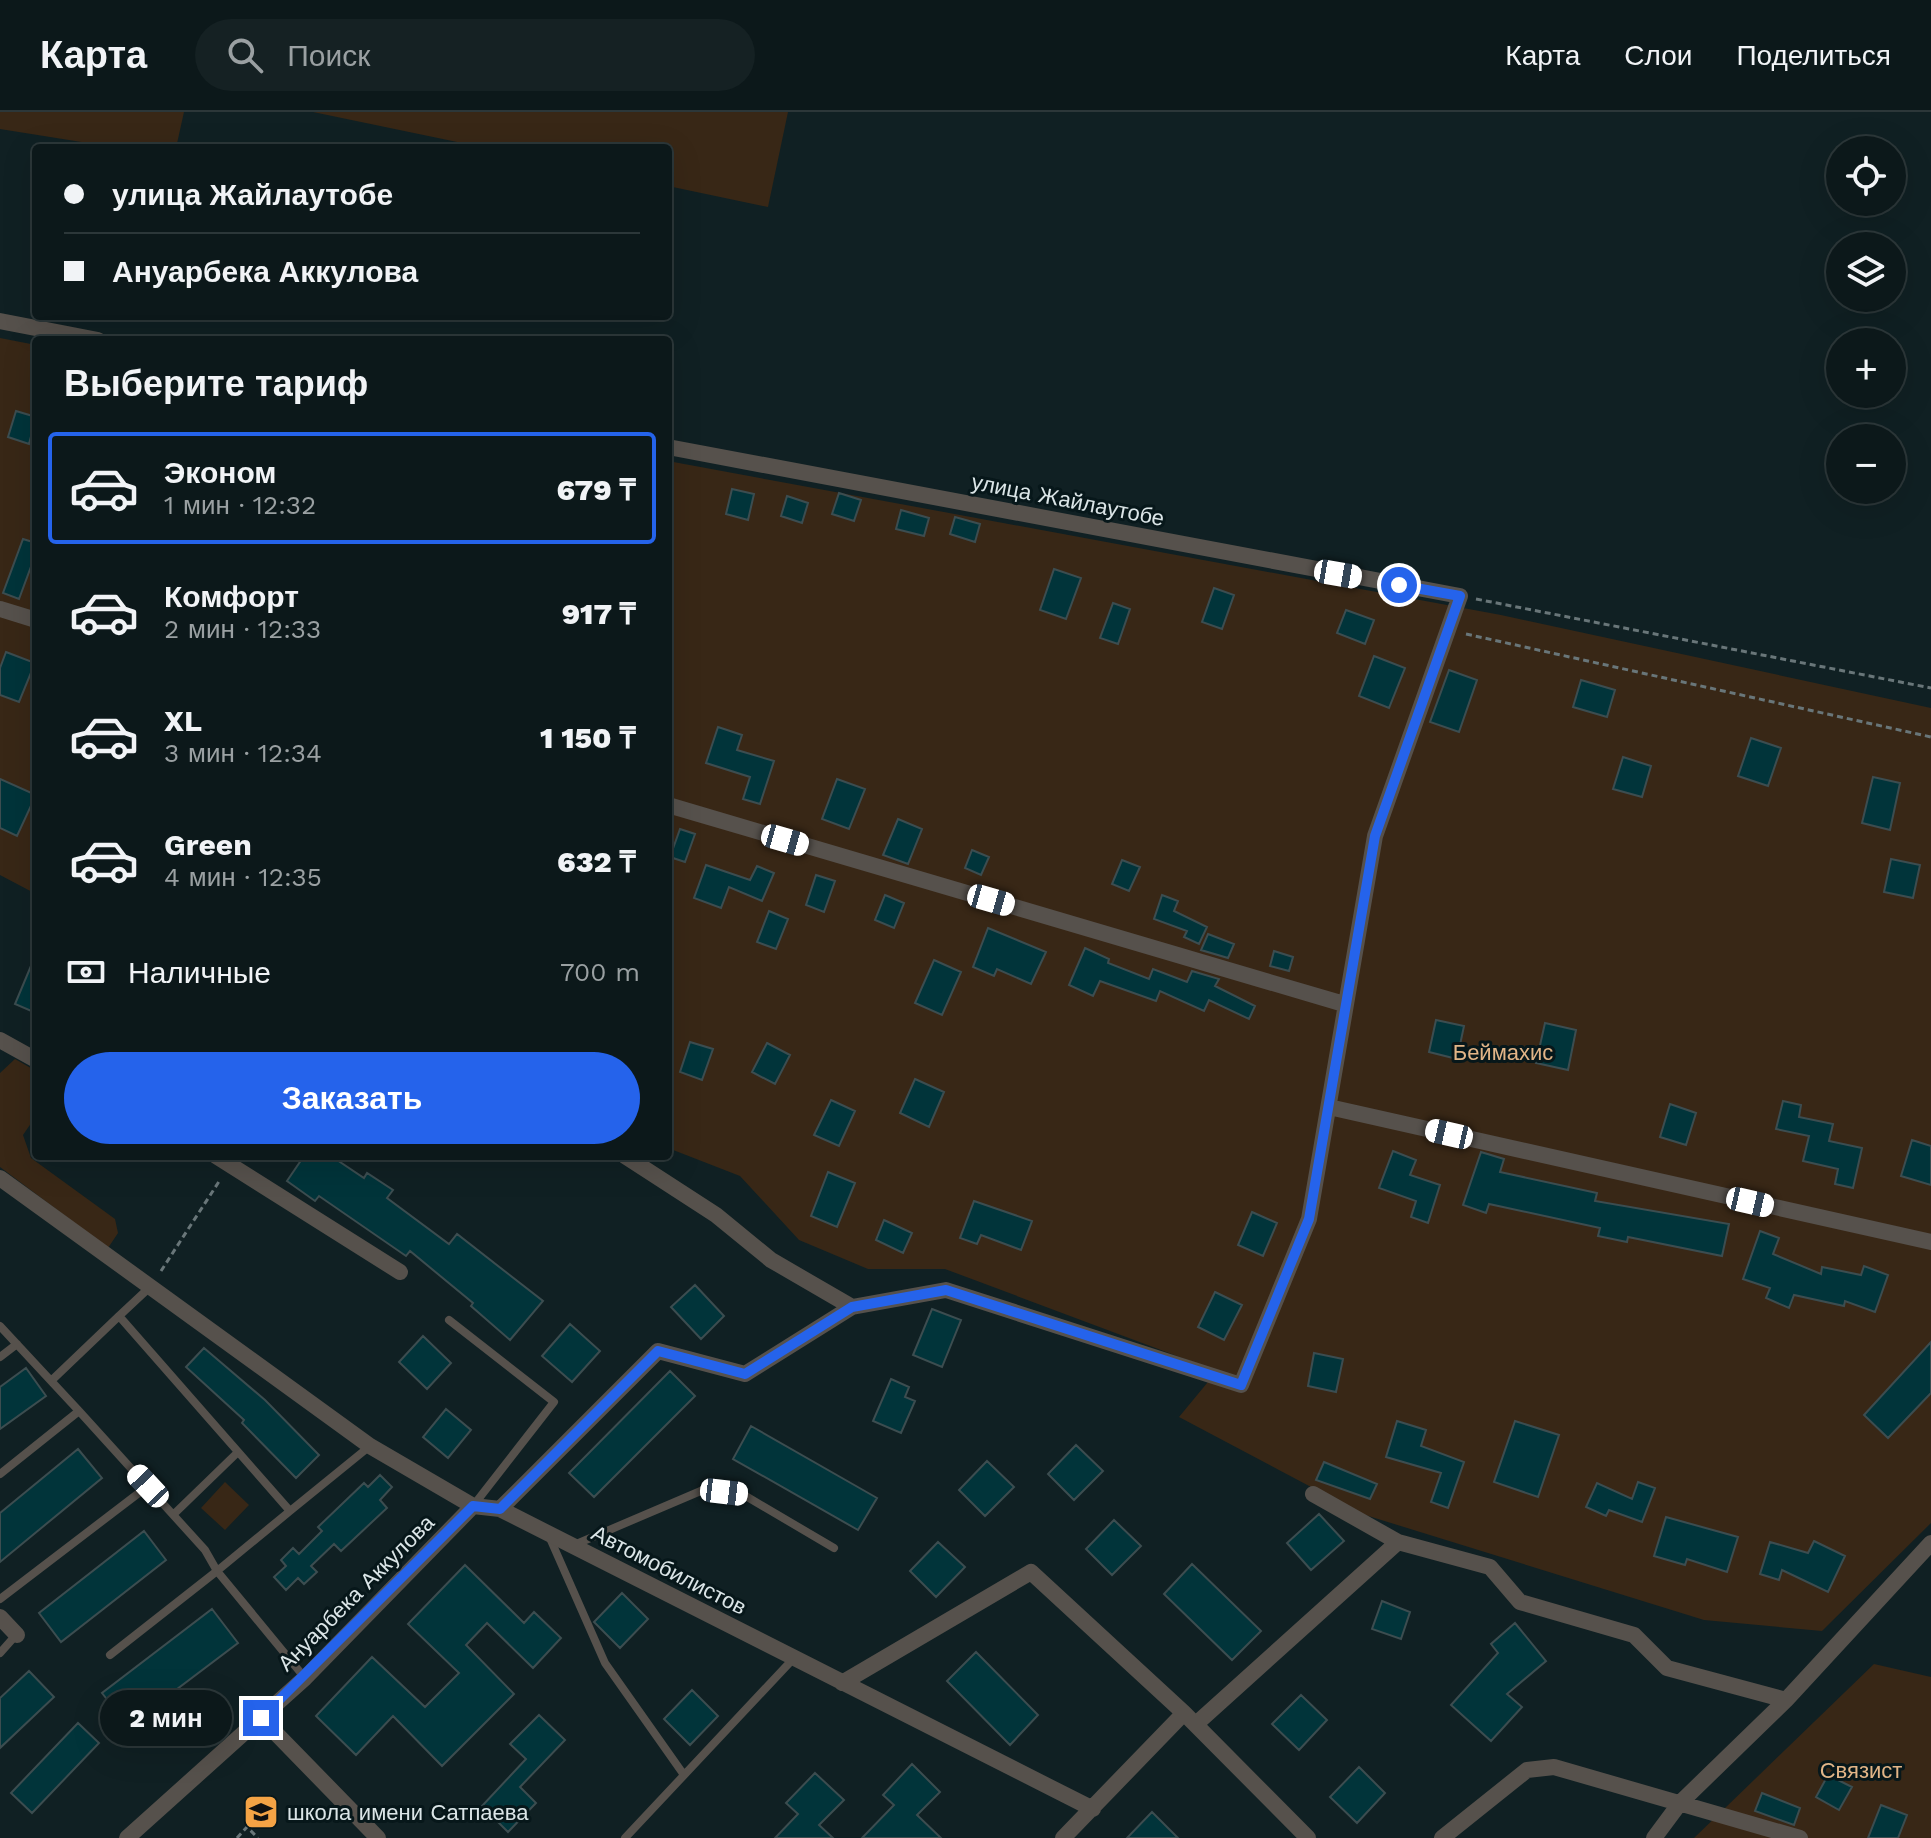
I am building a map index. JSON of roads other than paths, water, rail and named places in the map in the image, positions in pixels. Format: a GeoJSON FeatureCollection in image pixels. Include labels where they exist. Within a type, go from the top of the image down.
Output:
{"type":"FeatureCollection","features":[{"type":"Feature","properties":{"kind":"street"},"geometry":{"type":"LineString","coordinates":[[0,321],[77,336]]}},
{"type":"Feature","properties":{"kind":"street","name":"улица Жайлаутобе"},"geometry":{"type":"LineString","coordinates":[[672,448],[1460,596],[1375,836],[1344,1004]]}},
{"type":"Feature","properties":{"kind":"street"},"geometry":{"type":"LineString","coordinates":[[0,609],[32,619]]}},
{"type":"Feature","properties":{"kind":"street"},"geometry":{"type":"LineString","coordinates":[[500,1509],[658,1351],[745,1374],[852,1307],[946,1290],[1241,1385],[1309,1219],[1344,1004],[672,806]]}},
{"type":"Feature","properties":{"kind":"street"},"geometry":{"type":"LineString","coordinates":[[0,1040],[32,1058]]}},
{"type":"Feature","properties":{"kind":"street"},"geometry":{"type":"LineString","coordinates":[[1329,1107],[1931,1242]]}},
{"type":"Feature","properties":{"kind":"street"},"geometry":{"type":"LineString","coordinates":[[223,1160],[400,1272]]}},
{"type":"Feature","properties":{"kind":"street"},"geometry":{"type":"LineString","coordinates":[[631,1160],[716,1215],[771,1260],[852,1307]]}},
{"type":"Feature","properties":{"kind":"street"},"geometry":{"type":"LineString","coordinates":[[0,1178],[370,1446],[473,1506]]}},
{"type":"Feature","properties":{"kind":"street"},"geometry":{"type":"LineString","coordinates":[[1313,1494],[1398,1542],[1490,1567],[1520,1602],[1634,1635],[1667,1668],[1786,1700]]}},
{"type":"Feature","properties":{"kind":"street","name":"Автомобилистов"},"geometry":{"type":"LineString","coordinates":[[473,1506],[500,1509],[574,1545],[1093,1809]]}},
{"type":"Feature","properties":{"kind":"street","name":"Ануарбека Аккулова"},"geometry":{"type":"LineString","coordinates":[[127,1838],[305,1678],[473,1506]]}},
{"type":"Feature","properties":{"kind":"street"},"geometry":{"type":"LineString","coordinates":[[1063,1838],[1190,1718],[1398,1542]]}},
{"type":"Feature","properties":{"kind":"street"},"geometry":{"type":"LineString","coordinates":[[1654,1838],[1680,1803],[1786,1700],[1931,1543]]}},
{"type":"Feature","properties":{"kind":"street"},"geometry":{"type":"LineString","coordinates":[[842,1683],[1031,1572],[1190,1718],[1308,1838]]}},
{"type":"Feature","properties":{"kind":"street"},"geometry":{"type":"LineString","coordinates":[[0,1617],[17,1635]]}},
{"type":"Feature","properties":{"kind":"street"},"geometry":{"type":"LineString","coordinates":[[261,1718],[378,1838]]}},
{"type":"Feature","properties":{"kind":"street"},"geometry":{"type":"LineString","coordinates":[[1442,1838],[1527,1770],[1554,1767],[1800,1838]]}},
{"type":"Feature","properties":{"kind":"lane"},"geometry":{"type":"LineString","coordinates":[[51,1381],[150,1287]]}},
{"type":"Feature","properties":{"kind":"lane"},"geometry":{"type":"LineString","coordinates":[[119,1316],[290,1511]]}},
{"type":"Feature","properties":{"kind":"lane"},"geometry":{"type":"LineString","coordinates":[[449,1320],[554,1402],[473,1506]]}},
{"type":"Feature","properties":{"kind":"lane"},"geometry":{"type":"LineString","coordinates":[[0,1326],[174,1514],[305,1678]]}},
{"type":"Feature","properties":{"kind":"lane"},"geometry":{"type":"LineString","coordinates":[[0,1357],[17,1344]]}},
{"type":"Feature","properties":{"kind":"lane"},"geometry":{"type":"LineString","coordinates":[[0,1474],[79,1411]]}},
{"type":"Feature","properties":{"kind":"lane"},"geometry":{"type":"LineString","coordinates":[[110,1655],[370,1446]]}},
{"type":"Feature","properties":{"kind":"lane"},"geometry":{"type":"LineString","coordinates":[[174,1514],[238,1452]]}},
{"type":"Feature","properties":{"kind":"lane"},"geometry":{"type":"LineString","coordinates":[[0,1599],[148,1486]]}},
{"type":"Feature","properties":{"kind":"lane"},"geometry":{"type":"LineString","coordinates":[[574,1545],[703,1490],[744,1495],[834,1548]]}},
{"type":"Feature","properties":{"kind":"lane"},"geometry":{"type":"LineString","coordinates":[[547,1532],[605,1663],[684,1775]]}},
{"type":"Feature","properties":{"kind":"lane"},"geometry":{"type":"LineString","coordinates":[[0,1653],[17,1635]]}},
{"type":"Feature","properties":{"kind":"lane"},"geometry":{"type":"LineString","coordinates":[[625,1838],[794,1658]]}},
{"type":"Feature","properties":{"kind":"place","name":"школа имени Сатпаева"},"geometry":{"type":"Point","coordinates":[261,1812]}},
{"type":"Feature","properties":{"kind":"park label","name":"Беймахис"},"geometry":{"type":"Point","coordinates":[1503,1052]}},
{"type":"Feature","properties":{"kind":"park label","name":"Связист"},"geometry":{"type":"Point","coordinates":[1861,1770]}}]}
